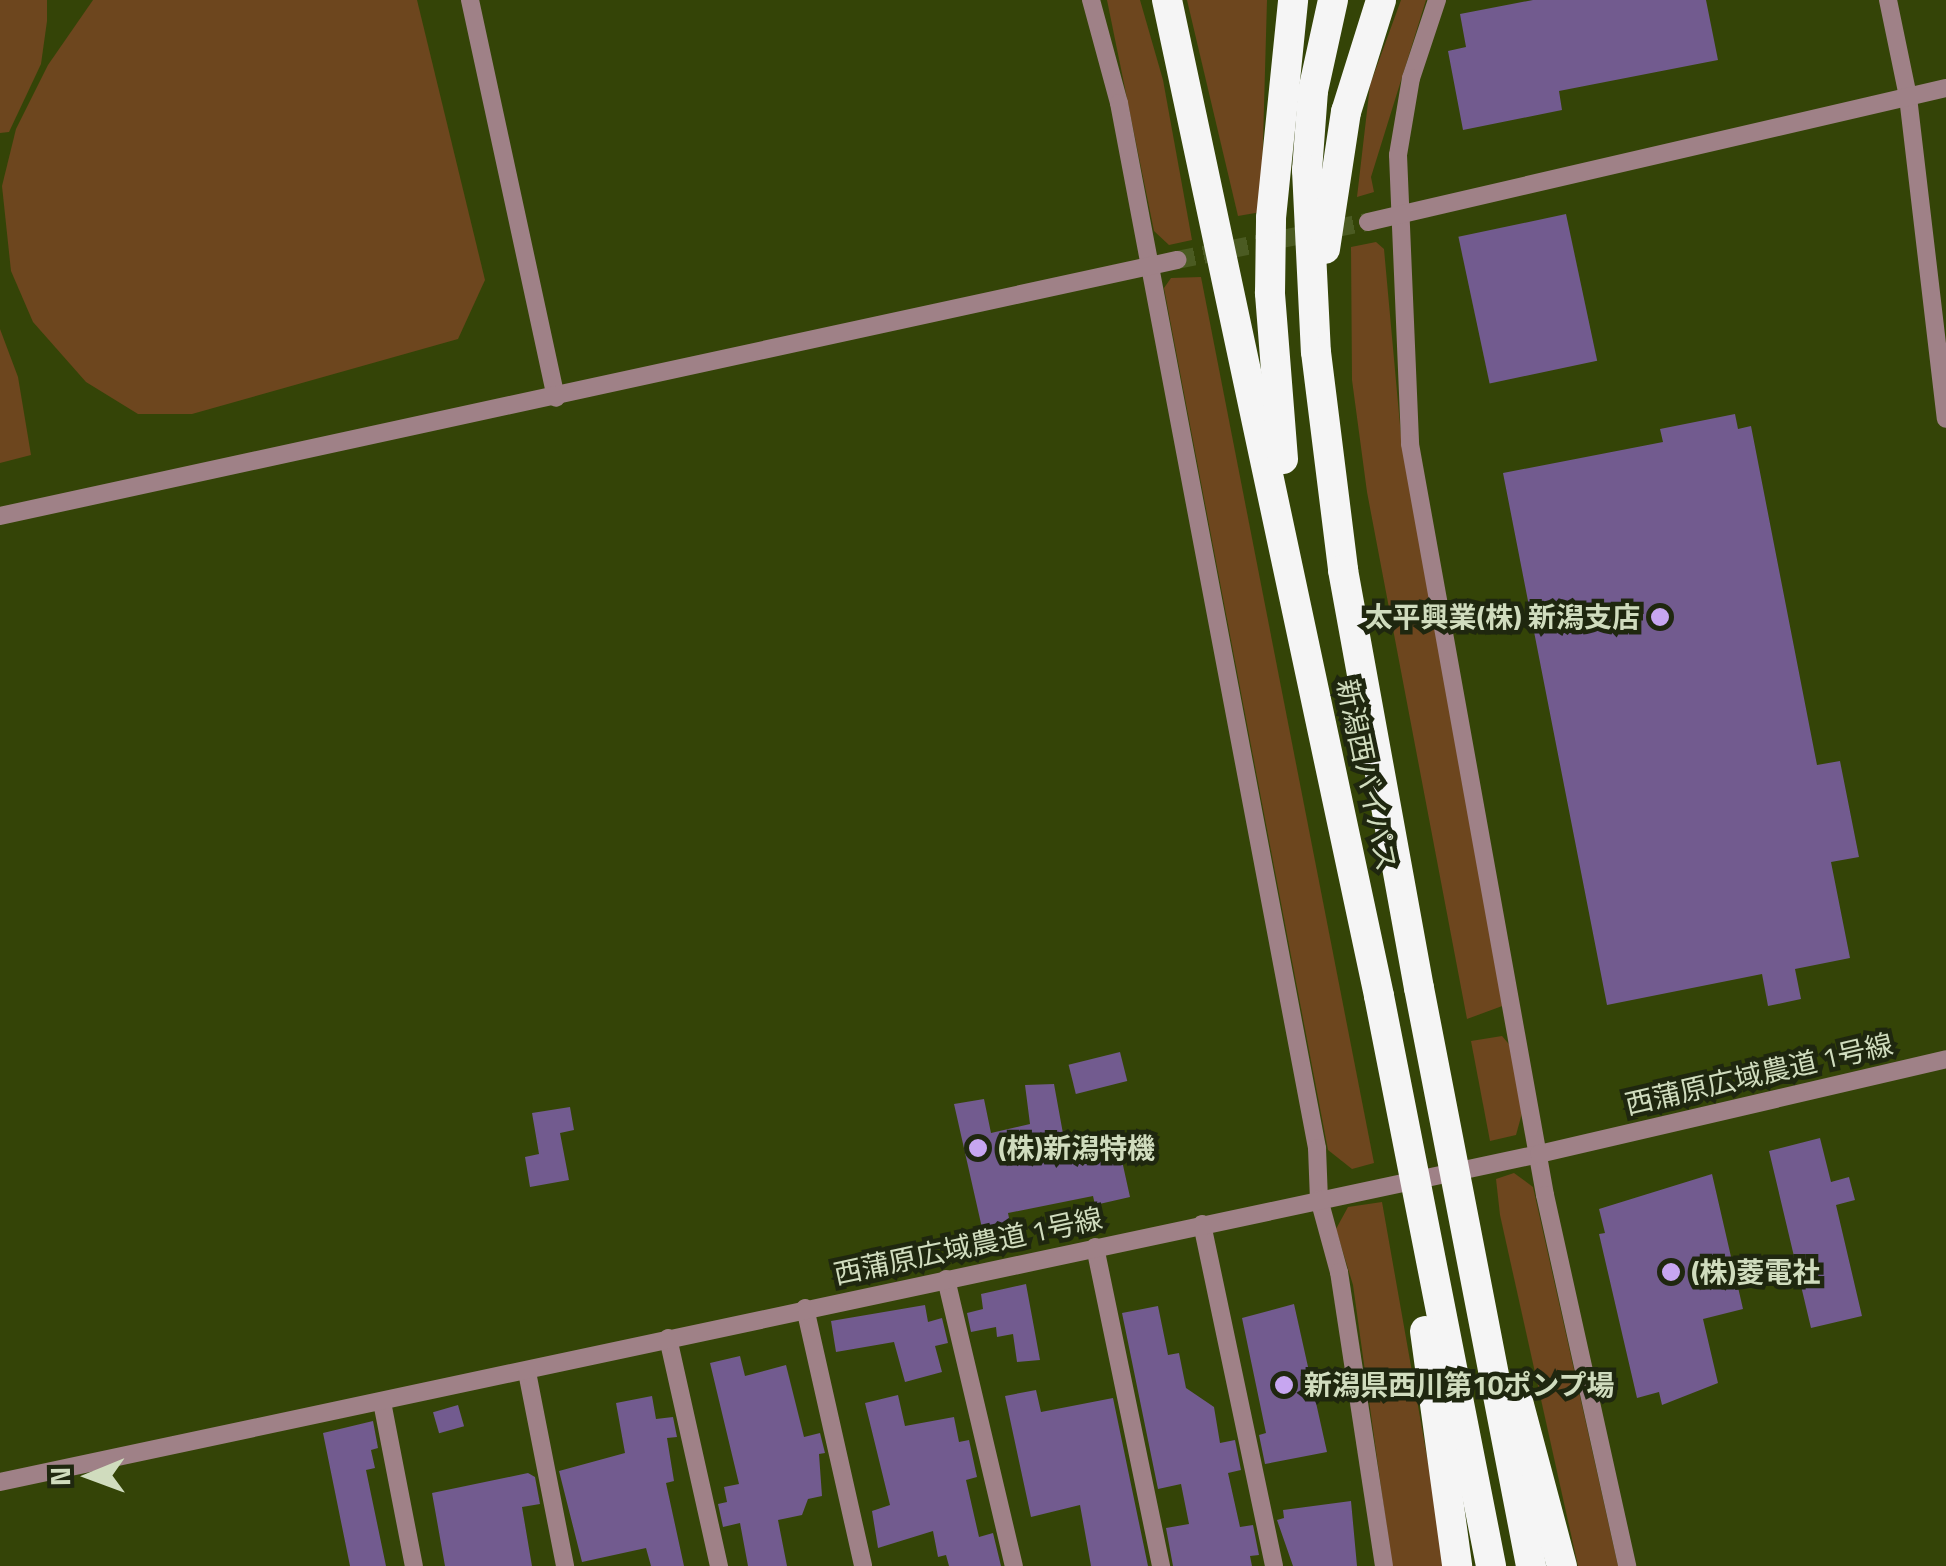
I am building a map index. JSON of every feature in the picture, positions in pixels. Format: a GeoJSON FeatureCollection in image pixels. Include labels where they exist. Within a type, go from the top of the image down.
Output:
{"type":"FeatureCollection","features":[{"type":"Feature","properties":{"kind":"highway","name":"新潟西バイパス"},"geometry":{"type":"LineString","coordinates":[[1167,0],[1326,729],[1490,1566]]}},
{"type":"Feature","properties":{"kind":"highway"},"geometry":{"type":"LineString","coordinates":[[1296,0],[1283,72],[1271,218],[1274,371],[1288,505],[1326,729]]}},
{"type":"Feature","properties":{"kind":"highway","name":"新潟西バイパス"},"geometry":{"type":"LineString","coordinates":[[1333,0],[1314,90],[1307,170],[1316,352],[1346,589],[1531,1566]]}},
{"type":"Feature","properties":{"kind":"highway"},"geometry":{"type":"LineString","coordinates":[[1316,352],[1337,157],[1381,0]]}},
{"type":"Feature","properties":{"kind":"highway"},"geometry":{"type":"LineString","coordinates":[[1379,996],[1457,1566]]}},
{"type":"Feature","properties":{"kind":"highway"},"geometry":{"type":"LineString","coordinates":[[1451,1152],[1562,1566]]}},
{"type":"Feature","properties":{"kind":"street"},"geometry":{"type":"LineString","coordinates":[[470,0],[556,398]]}},
{"type":"Feature","properties":{"kind":"street"},"geometry":{"type":"LineString","coordinates":[[1090,0],[1119,103],[1146,266],[1317,1148],[1319,1198],[1340,1272],[1384,1566]]}},
{"type":"Feature","properties":{"kind":"street"},"geometry":{"type":"LineString","coordinates":[[1437,0],[1411,78],[1398,155],[1396,216],[1410,444],[1539,1154],[1627,1566]]}},
{"type":"Feature","properties":{"kind":"street"},"geometry":{"type":"LineString","coordinates":[[1888,0],[1908,97],[1946,420]]}},
{"type":"Feature","properties":{"kind":"street"},"geometry":{"type":"LineString","coordinates":[[1368,222],[1946,88]]}},
{"type":"Feature","properties":{"kind":"street"},"geometry":{"type":"LineString","coordinates":[[0,516],[1177,260]]}},
{"type":"Feature","properties":{"kind":"street","name":"西蒲原広域農道 1号線"},"geometry":{"type":"LineString","coordinates":[[0,1482],[1539,1154],[1946,1059]]}},
{"type":"Feature","properties":{"kind":"street"},"geometry":{"type":"LineString","coordinates":[[1202,1224],[1274,1566]]}},
{"type":"Feature","properties":{"kind":"street"},"geometry":{"type":"LineString","coordinates":[[1095,1247],[1161,1566]]}},
{"type":"Feature","properties":{"kind":"street"},"geometry":{"type":"LineString","coordinates":[[946,1279],[1014,1566]]}},
{"type":"Feature","properties":{"kind":"street"},"geometry":{"type":"LineString","coordinates":[[805,1308],[863,1566]]}},
{"type":"Feature","properties":{"kind":"street"},"geometry":{"type":"LineString","coordinates":[[668,1338],[719,1566]]}},
{"type":"Feature","properties":{"kind":"street"},"geometry":{"type":"LineString","coordinates":[[528,1372],[564,1566]]}},
{"type":"Feature","properties":{"kind":"street"},"geometry":{"type":"LineString","coordinates":[[382,1402],[414,1566]]}},
{"type":"Feature","properties":{"kind":"shaded area"},"geometry":{"type":"Polygon","coordinates":[[[0,0],[47,0],[47,21],[41,64],[9,132],[0,133],[0,0]]]}},
{"type":"Feature","properties":{"kind":"shaded area"},"geometry":{"type":"Polygon","coordinates":[[[93,0],[417,0],[485,280],[458,339],[192,414],[138,414],[86,382],[33,322],[11,271],[2,186],[16,129],[48,65],[93,0]]]}},
{"type":"Feature","properties":{"kind":"shaded area"},"geometry":{"type":"Polygon","coordinates":[[[1107,0],[1140,0],[1163,80],[1192,240],[1169,245],[1154,231],[1107,0]]]}},
{"type":"Feature","properties":{"kind":"shaded area"},"geometry":{"type":"Polygon","coordinates":[[[1187,0],[1267,0],[1261,212],[1238,216],[1187,0]]]}},
{"type":"Feature","properties":{"kind":"shaded area"},"geometry":{"type":"Polygon","coordinates":[[[1401,0],[1426,0],[1371,177],[1374,192],[1357,197],[1370,85],[1401,0]]]}},
{"type":"Feature","properties":{"kind":"shaded area"},"geometry":{"type":"Polygon","coordinates":[[[1376,242],[1384,249],[1401,436],[1505,1005],[1467,1019],[1367,492],[1352,380],[1351,247],[1376,242]]]}},
{"type":"Feature","properties":{"kind":"shaded area"},"geometry":{"type":"Polygon","coordinates":[[[1201,277],[1374,1163],[1352,1169],[1328,1150],[1164,288],[1171,278],[1201,277]]]}},
{"type":"Feature","properties":{"kind":"shaded area"},"geometry":{"type":"Polygon","coordinates":[[[0,329],[18,377],[31,455],[0,463],[0,329]]]}},
{"type":"Feature","properties":{"kind":"shaded area"},"geometry":{"type":"Polygon","coordinates":[[[1502,1036],[1513,1049],[1524,1106],[1516,1135],[1490,1141],[1471,1041],[1502,1036]]]}},
{"type":"Feature","properties":{"kind":"shaded area"},"geometry":{"type":"Polygon","coordinates":[[[1514,1173],[1533,1187],[1618,1566],[1578,1566],[1500,1215],[1496,1179],[1514,1173]]]}},
{"type":"Feature","properties":{"kind":"shaded area"},"geometry":{"type":"Polygon","coordinates":[[[1382,1202],[1445,1566],[1392,1566],[1353,1285],[1336,1229],[1348,1207],[1382,1202]]]}},
{"type":"Feature","properties":{"kind":"building"},"geometry":{"type":"Polygon","coordinates":[[[1533,0],[1706,0],[1718,60],[1559,91],[1562,110],[1463,130],[1448,51],[1466,47],[1460,14],[1533,0]]]}},
{"type":"Feature","properties":{"kind":"building"},"geometry":{"type":"Polygon","coordinates":[[[1566,214],[1597,361],[1490,384],[1458,237],[1566,214]]]}},
{"type":"Feature","properties":{"kind":"building","name":"太平興業(株) 新潟支店"},"geometry":{"type":"Polygon","coordinates":[[[1735,414],[1738,429],[1751,426],[1817,765],[1840,761],[1859,857],[1831,862],[1850,958],[1795,969],[1801,999],[1768,1006],[1762,974],[1607,1005],[1503,473],[1663,442],[1660,429],[1735,414]]]}},
{"type":"Feature","properties":{"kind":"building"},"geometry":{"type":"Polygon","coordinates":[[[1120,1052],[1127,1081],[1076,1094],[1069,1065],[1120,1052]]]}},
{"type":"Feature","properties":{"kind":"building"},"geometry":{"type":"Polygon","coordinates":[[[1054,1084],[1066,1150],[1117,1138],[1130,1197],[1095,1205],[1093,1196],[1008,1213],[1010,1223],[982,1228],[954,1104],[984,1099],[991,1133],[1030,1124],[1025,1085],[1054,1084]]]}},
{"type":"Feature","properties":{"kind":"building"},"geometry":{"type":"Polygon","coordinates":[[[570,1107],[574,1130],[560,1133],[569,1180],[530,1187],[525,1157],[539,1154],[532,1113],[570,1107]]]}},
{"type":"Feature","properties":{"kind":"building"},"geometry":{"type":"Polygon","coordinates":[[[1820,1138],[1831,1182],[1849,1177],[1855,1200],[1836,1205],[1862,1316],[1811,1328],[1769,1151],[1820,1138]]]}},
{"type":"Feature","properties":{"kind":"building","name":"(株)菱電社"},"geometry":{"type":"Polygon","coordinates":[[[1712,1174],[1743,1309],[1703,1319],[1718,1383],[1662,1405],[1659,1392],[1637,1398],[1599,1234],[1605,1233],[1599,1209],[1712,1174]]]}},
{"type":"Feature","properties":{"kind":"building"},"geometry":{"type":"Polygon","coordinates":[[[1026,1284],[1040,1360],[1017,1362],[1013,1334],[997,1337],[996,1327],[971,1332],[967,1313],[983,1309],[981,1294],[1026,1284]]]}},
{"type":"Feature","properties":{"kind":"building","name":"新潟県西川第10ポンプ場"},"geometry":{"type":"Polygon","coordinates":[[[1294,1304],[1327,1452],[1265,1464],[1259,1435],[1266,1433],[1242,1318],[1294,1304]]]}},
{"type":"Feature","properties":{"kind":"building"},"geometry":{"type":"Polygon","coordinates":[[[925,1305],[928,1322],[942,1318],[948,1343],[935,1346],[942,1372],[905,1382],[894,1342],[836,1352],[831,1321],[925,1305]]]}},
{"type":"Feature","properties":{"kind":"building"},"geometry":{"type":"Polygon","coordinates":[[[1158,1306],[1168,1355],[1179,1353],[1186,1388],[1214,1407],[1220,1443],[1235,1440],[1241,1470],[1228,1473],[1240,1527],[1253,1525],[1259,1555],[1250,1556],[1252,1566],[1173,1566],[1166,1528],[1189,1524],[1181,1484],[1158,1489],[1122,1313],[1158,1306]]]}},
{"type":"Feature","properties":{"kind":"building"},"geometry":{"type":"Polygon","coordinates":[[[740,1356],[745,1376],[786,1365],[804,1437],[820,1433],[825,1453],[819,1454],[822,1496],[808,1499],[802,1515],[778,1520],[787,1566],[748,1566],[740,1523],[723,1527],[718,1504],[727,1502],[724,1487],[739,1484],[710,1363],[740,1356]]]}},
{"type":"Feature","properties":{"kind":"building"},"geometry":{"type":"Polygon","coordinates":[[[1036,1390],[1041,1412],[1113,1398],[1148,1566],[1091,1566],[1080,1505],[1031,1517],[1005,1396],[1036,1390]]]}},
{"type":"Feature","properties":{"kind":"building"},"geometry":{"type":"Polygon","coordinates":[[[898,1395],[905,1426],[954,1417],[959,1442],[969,1440],[977,1477],[966,1480],[979,1537],[993,1533],[1001,1566],[949,1566],[946,1555],[938,1557],[933,1531],[878,1548],[872,1511],[890,1505],[865,1403],[898,1395]]]}},
{"type":"Feature","properties":{"kind":"building"},"geometry":{"type":"Polygon","coordinates":[[[652,1396],[656,1419],[673,1417],[677,1437],[667,1438],[674,1481],[666,1483],[684,1566],[651,1566],[646,1548],[582,1562],[559,1471],[625,1453],[616,1403],[652,1396]]]}},
{"type":"Feature","properties":{"kind":"building"},"geometry":{"type":"Polygon","coordinates":[[[458,1405],[464,1426],[439,1433],[433,1412],[458,1405]]]}},
{"type":"Feature","properties":{"kind":"building"},"geometry":{"type":"Polygon","coordinates":[[[373,1421],[378,1448],[371,1450],[375,1468],[366,1470],[386,1566],[350,1566],[323,1433],[373,1421]]]}},
{"type":"Feature","properties":{"kind":"building"},"geometry":{"type":"Polygon","coordinates":[[[528,1473],[535,1477],[540,1504],[522,1507],[532,1566],[445,1566],[432,1493],[528,1473]]]}},
{"type":"Feature","properties":{"kind":"building"},"geometry":{"type":"Polygon","coordinates":[[[1351,1501],[1357,1566],[1293,1566],[1277,1520],[1284,1518],[1283,1510],[1351,1501]]]}},
{"type":"Feature","properties":{"kind":"tunnel"},"geometry":{"type":"LineString","coordinates":[[1177,260],[1368,222]]}},
{"type":"Feature","properties":{"kind":"place","name":"太平興業(株) 新潟支店"},"geometry":{"type":"Point","coordinates":[1660,617]}},
{"type":"Feature","properties":{"kind":"place","name":"(株)新潟特機"},"geometry":{"type":"Point","coordinates":[978,1148]}},
{"type":"Feature","properties":{"kind":"place","name":"(株)菱電社"},"geometry":{"type":"Point","coordinates":[1671,1272]}},
{"type":"Feature","properties":{"kind":"place","name":"新潟県西川第10ポンプ場"},"geometry":{"type":"Point","coordinates":[1284,1385]}}]}
